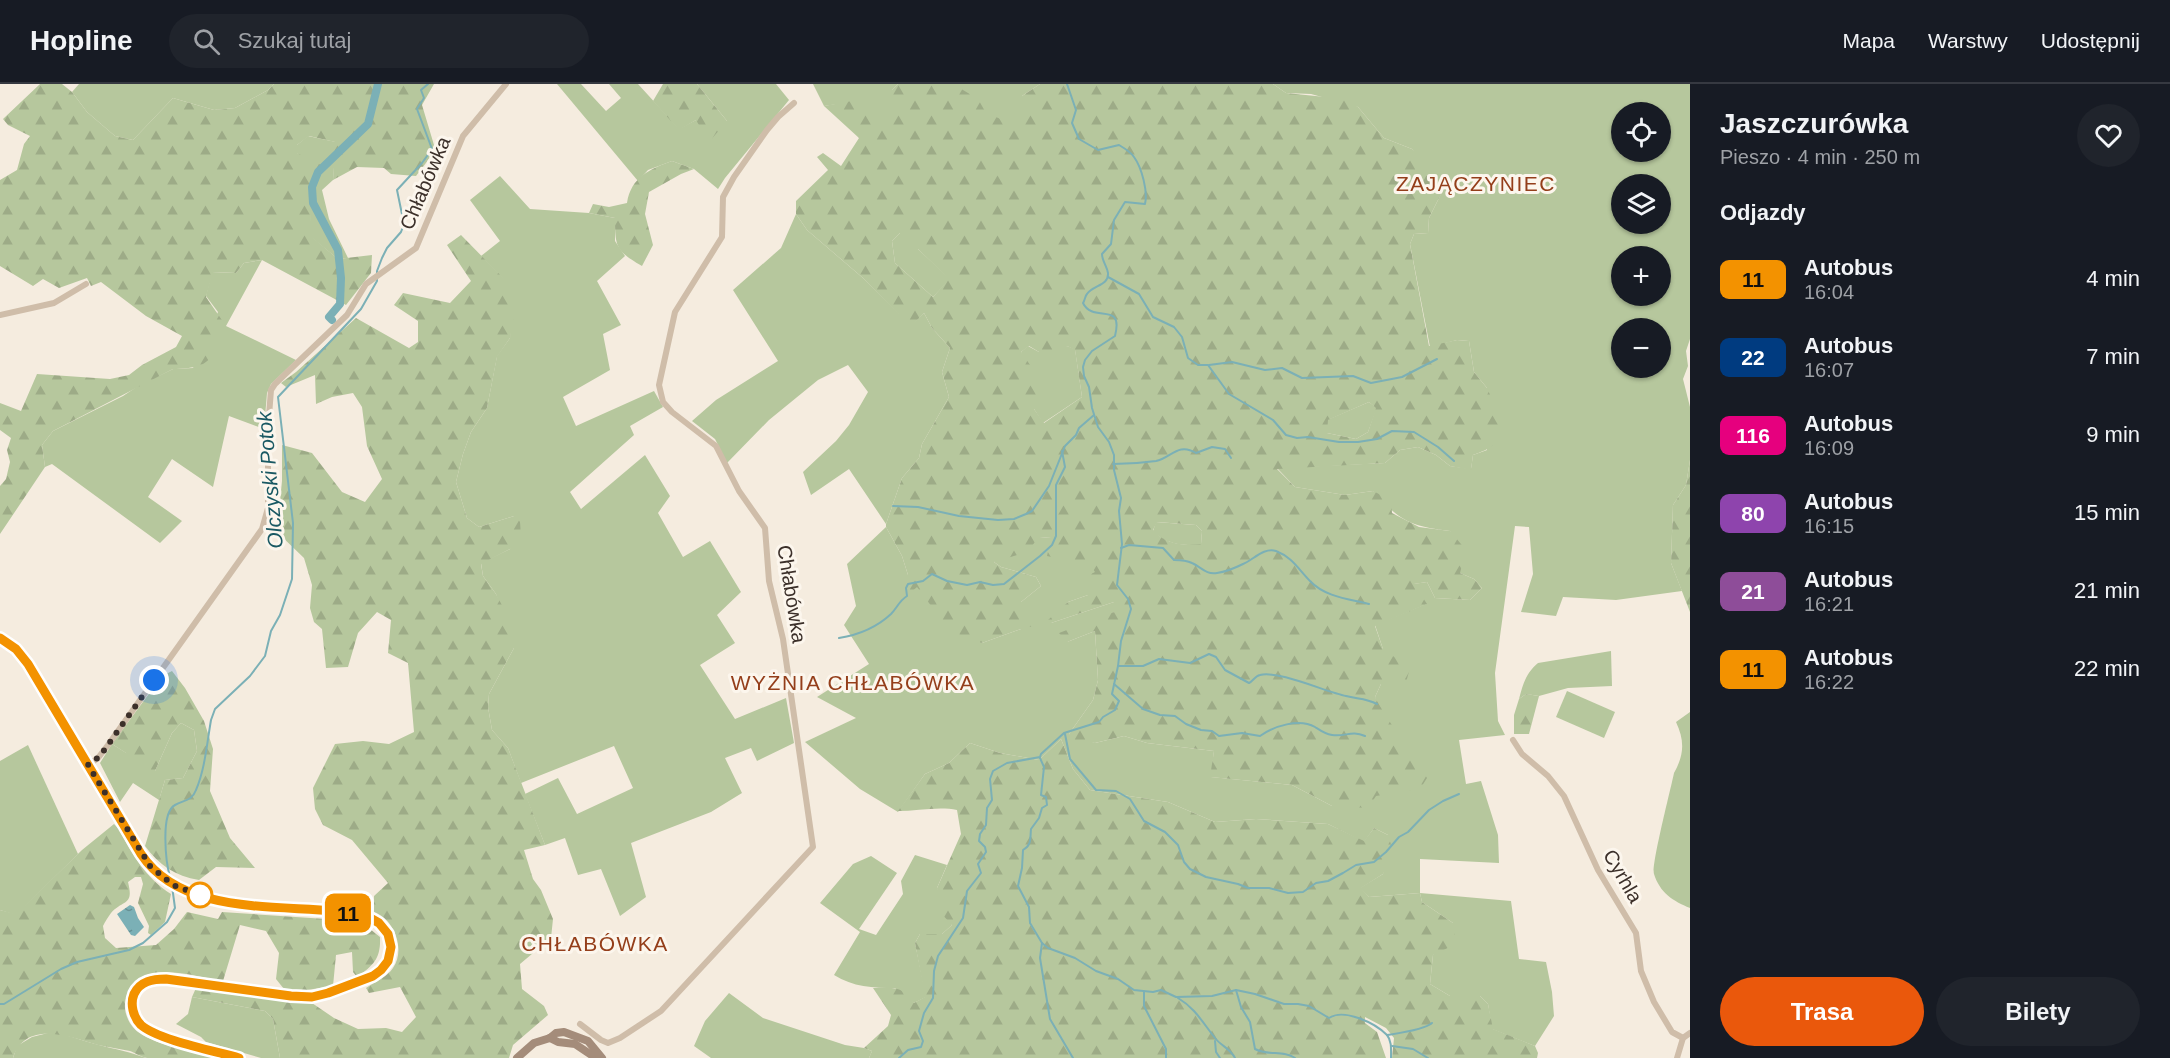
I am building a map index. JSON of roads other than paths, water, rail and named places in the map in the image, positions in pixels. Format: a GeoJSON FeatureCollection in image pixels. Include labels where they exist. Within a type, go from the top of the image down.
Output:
{"type":"FeatureCollection","features":[{"type":"Feature","properties":{"kind":"street","name":"Chłabówka"},"geometry":{"type":"LineString","coordinates":[[88,765],[98,758],[108,745],[262,530],[268,508],[268,428],[271,390],[347,315],[366,284],[416,248],[463,136],[506,84]]}},
{"type":"Feature","properties":{"kind":"street","name":"Chłabówka"},"geometry":{"type":"LineString","coordinates":[[580,1024],[608,1043],[655,1016],[723,946],[813,847],[783,639],[769,581],[765,528],[739,490],[716,446],[672,412],[663,402],[659,385],[675,312],[723,237],[723,197],[767,130],[794,103]]}},
{"type":"Feature","properties":{"kind":"street"},"geometry":{"type":"LineString","coordinates":[[0,315],[54,303],[86,285]]}},
{"type":"Feature","properties":{"kind":"street"},"geometry":{"type":"LineString","coordinates":[[0,638],[16,649],[28,664],[141,854],[157,873],[179,888],[213,899],[260,907],[362,915],[379,923],[388,937],[391,947],[389,957],[380,972],[363,981],[323,995],[291,996],[166,979],[149,981],[137,989],[133,998],[133,1010],[136,1020],[144,1027],[165,1036],[239,1058]]}},
{"type":"Feature","properties":{"kind":"street","name":"Cyrhla"},"geometry":{"type":"LineString","coordinates":[[1513,740],[1522,754],[1548,776],[1564,796],[1598,870],[1636,933],[1641,971],[1654,1002],[1672,1032],[1683,1038]]}},
{"type":"Feature","properties":{"kind":"street"},"geometry":{"type":"LineString","coordinates":[[518,1058],[534,1043],[550,1038],[559,1032],[579,1036],[588,1041],[602,1058]]}},
{"type":"Feature","properties":{"kind":"street"},"geometry":{"type":"LineString","coordinates":[[1677,1058],[1683,1038],[1690,1033]]}},
{"type":"Feature","properties":{"kind":"street"},"geometry":{"type":"LineString","coordinates":[[550,1038],[558,1042],[575,1044],[596,1058]]}},
{"type":"Feature","properties":{"kind":"water"},"geometry":{"type":"Polygon","coordinates":[[[130,905],[134,907],[144,927],[135,936],[131,935],[117,914],[130,905]]]}},
{"type":"Feature","properties":{"kind":"waterway"},"geometry":{"type":"LineString","coordinates":[[332,320],[329,317],[340,304],[341,278],[338,250],[313,203],[312,187],[318,172],[368,124],[378,84]]}},
{"type":"Feature","properties":{"kind":"waterway","name":"Olczyski Potok"},"geometry":{"type":"LineString","coordinates":[[170,877],[165,839],[170,810],[194,794],[202,773],[215,709],[250,676],[265,656],[271,631],[280,615],[292,579],[293,523],[278,397],[361,309],[377,281],[377,271],[387,248],[401,232],[404,224],[397,190],[432,149],[417,109],[424,98],[421,90],[428,84]]}},
{"type":"Feature","properties":{"kind":"waterway"},"geometry":{"type":"LineString","coordinates":[[899,1058],[908,1050],[921,1047],[923,1041],[919,1031],[924,1013],[933,998],[934,971],[938,956],[963,918],[967,891],[981,873],[978,864],[986,852],[985,847],[979,841],[980,834],[986,825],[987,808],[992,800],[990,779],[993,771],[1007,763],[1040,757],[1064,733],[1099,722],[1115,710],[1119,701],[1112,694],[1121,641],[1131,609],[1128,599],[1117,585],[1122,544],[1119,511],[1121,498],[1114,470],[1114,455],[1109,442],[1098,427],[1083,367],[1092,351],[1115,336],[1117,325],[1111,315],[1093,312],[1083,303],[1086,295],[1108,277],[1102,254],[1111,244],[1114,220],[1125,202],[1145,204],[1146,193],[1140,167],[1129,152],[1119,145],[1098,150],[1079,139],[1072,123],[1076,110],[1067,84]]}},
{"type":"Feature","properties":{"kind":"waterway"},"geometry":{"type":"LineString","coordinates":[[1108,277],[1139,294],[1153,317],[1174,327],[1182,337],[1188,358],[1198,365],[1208,365],[1229,394],[1273,420],[1286,435],[1297,438],[1358,442],[1377,439],[1392,431],[1414,432],[1438,447],[1454,461]]}},
{"type":"Feature","properties":{"kind":"waterway"},"geometry":{"type":"LineString","coordinates":[[1209,365],[1232,362],[1265,370],[1282,368],[1302,378],[1353,376],[1371,383],[1402,377],[1437,359]]}},
{"type":"Feature","properties":{"kind":"waterway"},"geometry":{"type":"LineString","coordinates":[[893,506],[918,507],[959,516],[998,520],[1014,519],[1026,514],[1032,511],[1049,486],[1065,446],[1076,435],[1079,428],[1094,415]]}},
{"type":"Feature","properties":{"kind":"waterway"},"geometry":{"type":"LineString","coordinates":[[1113,464],[1156,461],[1179,450],[1190,450],[1196,453],[1212,447],[1225,449],[1231,458]]}},
{"type":"Feature","properties":{"kind":"waterway"},"geometry":{"type":"LineString","coordinates":[[839,638],[860,633],[879,623],[891,614],[907,596],[908,584],[923,581],[932,574],[947,581],[967,585],[980,582],[993,585],[1004,584],[1040,556],[1052,545],[1056,536],[1056,485],[1065,467],[1062,451]]}},
{"type":"Feature","properties":{"kind":"waterway"},"geometry":{"type":"LineString","coordinates":[[1121,548],[1129,545],[1163,548],[1174,560],[1188,561],[1213,573],[1223,572],[1272,550],[1291,560],[1310,581],[1323,591],[1369,604]]}},
{"type":"Feature","properties":{"kind":"waterway"},"geometry":{"type":"LineString","coordinates":[[1118,666],[1143,666],[1159,659],[1190,663],[1209,654],[1216,657],[1225,670],[1249,683],[1257,676],[1268,674],[1377,704]]}},
{"type":"Feature","properties":{"kind":"waterway"},"geometry":{"type":"LineString","coordinates":[[1114,684],[1143,709],[1160,715],[1175,716],[1186,724],[1201,730],[1212,731],[1219,736],[1242,733],[1260,736],[1279,726],[1294,723],[1309,724],[1330,735],[1365,736]]}},
{"type":"Feature","properties":{"kind":"waterway"},"geometry":{"type":"LineString","coordinates":[[1065,734],[1070,759],[1096,790],[1116,791],[1130,799],[1144,821],[1165,832],[1178,845],[1184,862],[1190,869],[1206,877],[1248,888],[1269,888],[1288,893],[1303,892],[1316,883],[1328,881],[1356,865],[1374,862],[1429,810],[1459,794]]}},
{"type":"Feature","properties":{"kind":"waterway"},"geometry":{"type":"LineString","coordinates":[[1040,758],[1044,767],[1041,795],[1046,797],[1047,805],[1042,808],[1039,818],[1031,829],[1029,844],[1023,850],[1018,886],[1029,907],[1030,923],[1042,943],[1048,948],[1075,958],[1096,971],[1118,979],[1134,990],[1153,992],[1161,990],[1176,997],[1212,996],[1236,990],[1284,1004],[1309,1006],[1329,1018],[1335,1015],[1359,1018],[1375,1026],[1389,1037],[1391,1058]]}},
{"type":"Feature","properties":{"kind":"waterway","name":"Olczyski Potok"},"geometry":{"type":"LineString","coordinates":[[0,1004],[4,1004],[61,969],[77,962],[129,950],[143,943],[167,922],[175,908],[172,886]]}},
{"type":"Feature","properties":{"kind":"waterway"},"geometry":{"type":"LineString","coordinates":[[1042,943],[1040,958],[1050,1019],[1073,1058]]}},
{"type":"Feature","properties":{"kind":"waterway"},"geometry":{"type":"LineString","coordinates":[[1236,990],[1241,1007],[1250,1022],[1255,1049],[1286,1054],[1295,1058]]}},
{"type":"Feature","properties":{"kind":"waterway"},"geometry":{"type":"LineString","coordinates":[[1144,992],[1144,1006],[1166,1049],[1166,1058]]}},
{"type":"Feature","properties":{"kind":"waterway"},"geometry":{"type":"LineString","coordinates":[[1178,998],[1194,1011],[1217,1041],[1235,1058]]}},
{"type":"Feature","properties":{"kind":"waterway"},"geometry":{"type":"LineString","coordinates":[[1387,1035],[1417,1029],[1432,1023]]}},
{"type":"Feature","properties":{"kind":"waterway"},"geometry":{"type":"LineString","coordinates":[[1215,1041],[1216,1052],[1220,1058]]}},
{"type":"Feature","properties":{"kind":"waterway"},"geometry":{"type":"LineString","coordinates":[[1392,1046],[1413,1049],[1428,1058]]}},
{"type":"Feature","properties":{"kind":"district","name":"ZAJĄCZYNIEC"},"geometry":{"type":"Point","coordinates":[1476,184]}},
{"type":"Feature","properties":{"kind":"district","name":"WYŻNIA CHŁABÓWKA"},"geometry":{"type":"Point","coordinates":[853,683]}},
{"type":"Feature","properties":{"kind":"district","name":"CHŁABÓWKA"},"geometry":{"type":"Point","coordinates":[595,944]}}]}
